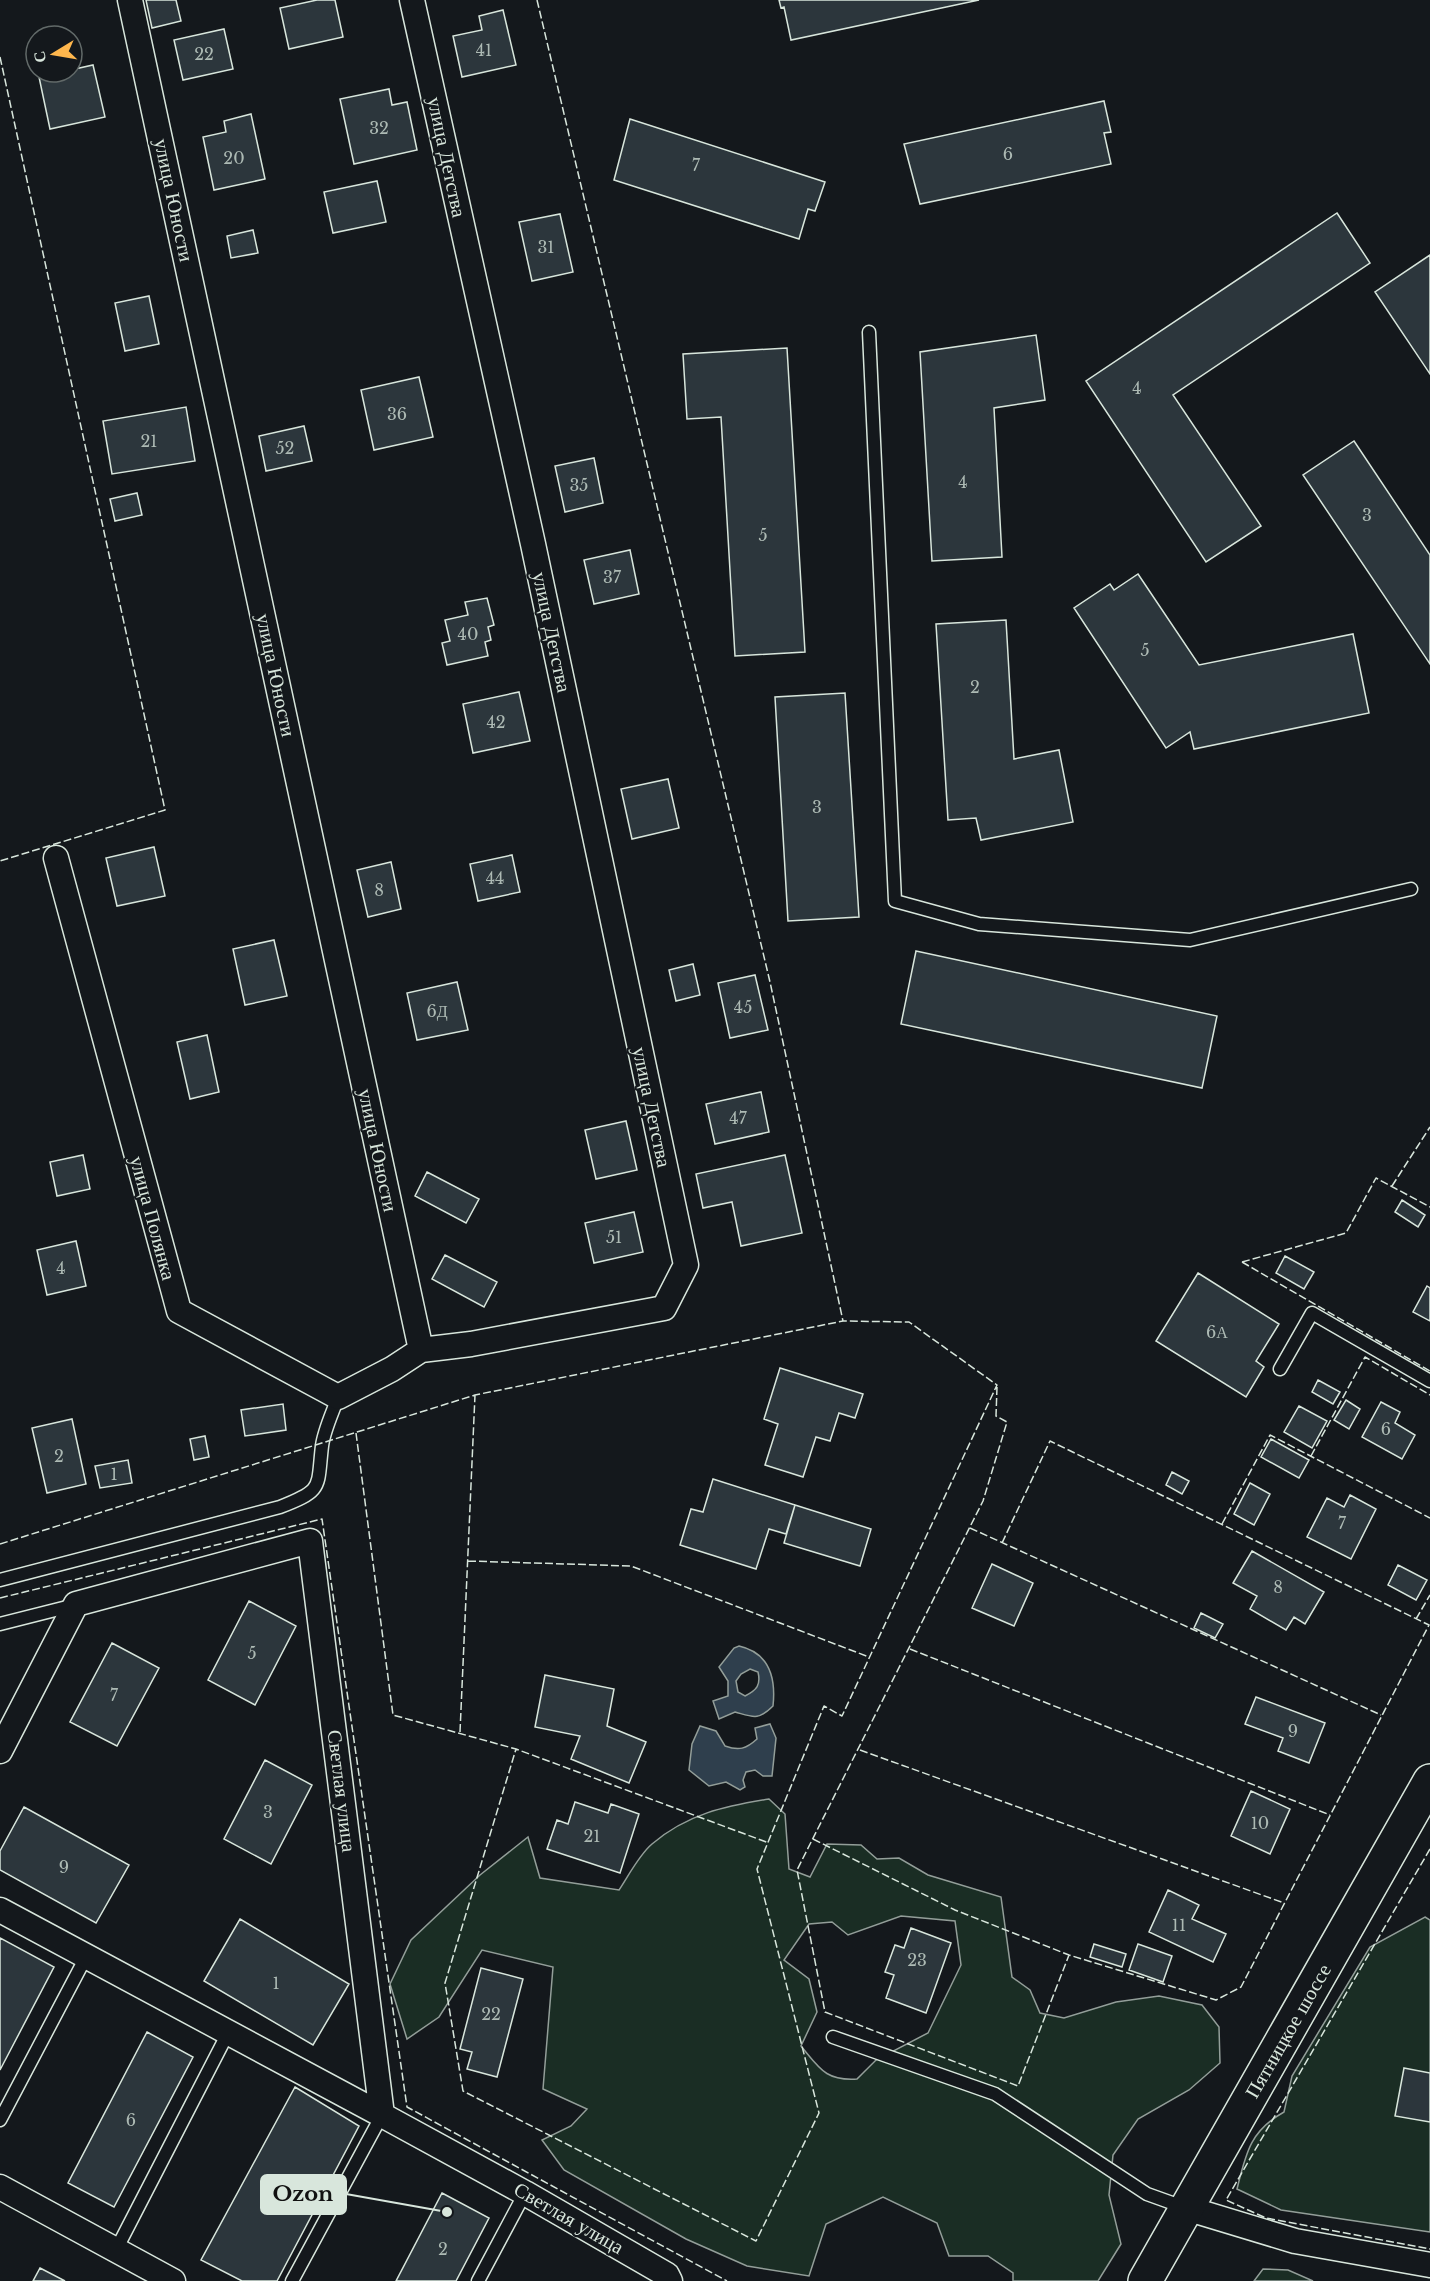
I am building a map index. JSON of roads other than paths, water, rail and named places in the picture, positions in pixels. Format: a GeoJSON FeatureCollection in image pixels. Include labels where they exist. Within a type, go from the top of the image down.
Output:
{"type":"FeatureCollection","features":[{"type":"Feature","properties":{"kind":"main road","name":"Пятницкое шоссе"},"geometry":{"type":"LineString","coordinates":[[1145,2281],[1430,1781]]}},
{"type":"Feature","properties":{"kind":"street","name":"улица Юности"},"geometry":{"type":"LineString","coordinates":[[130,0],[421,1350]]}},
{"type":"Feature","properties":{"kind":"street","name":"улица Детства"},"geometry":{"type":"LineString","coordinates":[[412,0],[533,544],[686,1265],[664,1308],[471,1344],[421,1350]]}},
{"type":"Feature","properties":{"kind":"street","name":"улица Полянка"},"geometry":{"type":"LineString","coordinates":[[56,858],[179,1311],[338,1397]]}},
{"type":"Feature","properties":{"kind":"street"},"geometry":{"type":"LineString","coordinates":[[338,1397],[392,1369],[421,1350]]}},
{"type":"Feature","properties":{"kind":"street","name":"Светлая улица"},"geometry":{"type":"LineString","coordinates":[[76,1604],[310,1541],[382,2115],[525,2193],[667,2279]]}},
{"type":"Feature","properties":{"kind":"street"},"geometry":{"type":"LineString","coordinates":[[0,1751],[76,1604]]}},
{"type":"Feature","properties":{"kind":"street"},"geometry":{"type":"LineString","coordinates":[[0,1910],[382,2115]]}},
{"type":"Feature","properties":{"kind":"street"},"geometry":{"type":"LineString","coordinates":[[0,2187],[173,2281]]}},
{"type":"Feature","properties":{"kind":"street"},"geometry":{"type":"LineString","coordinates":[[1186,2208],[1295,2241],[1430,2265]]}},
{"type":"Feature","properties":{"kind":"lane"},"geometry":{"type":"LineString","coordinates":[[869,332],[895,901],[979,924],[1190,940],[1411,889]]}},
{"type":"Feature","properties":{"kind":"lane"},"geometry":{"type":"LineString","coordinates":[[1280,1369],[1312,1313],[1430,1381]]}},
{"type":"Feature","properties":{"kind":"lane"},"geometry":{"type":"LineString","coordinates":[[0,1580],[280,1507],[308,1497],[320,1478],[322,1443],[338,1397]]}},
{"type":"Feature","properties":{"kind":"lane"},"geometry":{"type":"LineString","coordinates":[[0,1624],[76,1604]]}},
{"type":"Feature","properties":{"kind":"lane"},"geometry":{"type":"LineString","coordinates":[[0,2120],[86,1957]]}},
{"type":"Feature","properties":{"kind":"lane"},"geometry":{"type":"LineString","coordinates":[[116,2250],[228,2033]]}},
{"type":"Feature","properties":{"kind":"lane"},"geometry":{"type":"LineString","coordinates":[[833,2037],[995,2094],[1147,2194],[1186,2208]]}},
{"type":"Feature","properties":{"kind":"lane"},"geometry":{"type":"LineString","coordinates":[[292,2281],[382,2115]]}},
{"type":"Feature","properties":{"kind":"lane"},"geometry":{"type":"LineString","coordinates":[[478,2281],[525,2193]]}},
{"type":"Feature","properties":{"kind":"water"},"geometry":{"type":"Polygon","coordinates":[[[739,1646],[758,1654],[769,1668],[773,1686],[773,1706],[759,1716],[735,1712],[719,1719],[713,1701],[728,1696],[728,1681],[719,1667],[734,1648],[739,1646]],[[750,1669],[741,1674],[736,1681],[738,1692],[745,1696],[753,1692],[759,1680],[758,1672],[750,1669]]]}},
{"type":"Feature","properties":{"kind":"water"},"geometry":{"type":"Polygon","coordinates":[[[770,1724],[776,1738],[772,1776],[763,1776],[755,1770],[746,1772],[743,1780],[745,1787],[740,1790],[726,1782],[709,1786],[689,1770],[692,1744],[700,1726],[716,1731],[725,1746],[738,1749],[746,1747],[757,1739],[755,1728],[770,1724]]]}},
{"type":"Feature","properties":{"kind":"place","name":"Ozon"},"geometry":{"type":"Point","coordinates":[447,2212]}}]}
